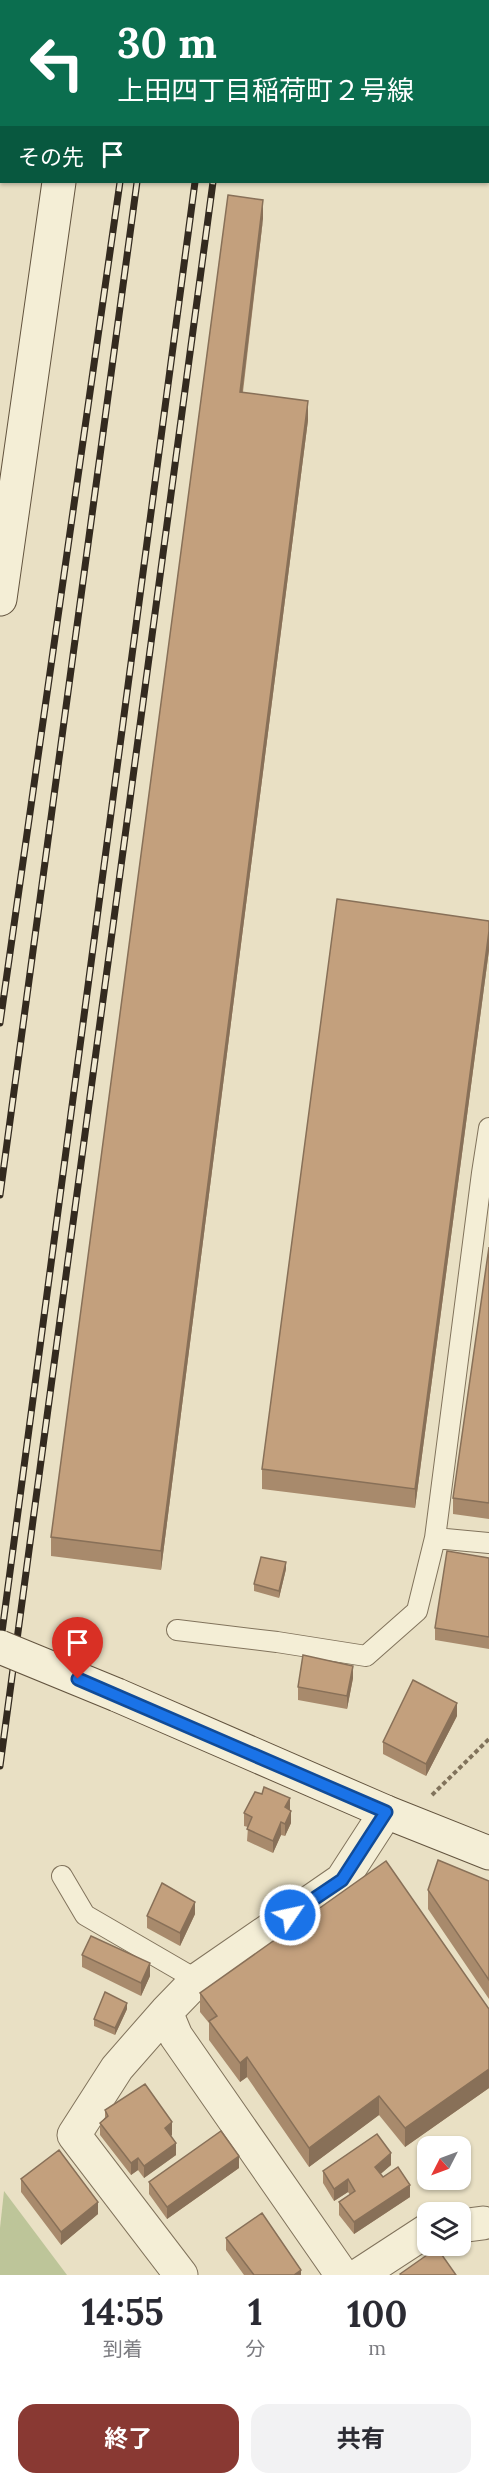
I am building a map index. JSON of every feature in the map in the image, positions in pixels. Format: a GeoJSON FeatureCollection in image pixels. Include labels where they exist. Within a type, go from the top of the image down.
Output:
{"type":"FeatureCollection","features":[{"type":"Feature","properties":{"kind":"street"},"geometry":{"type":"LineString","coordinates":[[0,599],[59,183]]}},
{"type":"Feature","properties":{"kind":"street"},"geometry":{"type":"LineString","coordinates":[[0,1647],[117,1695],[386,1812],[489,1853]]}},
{"type":"Feature","properties":{"kind":"street"},"geometry":{"type":"LineString","coordinates":[[181,2275],[74,2134],[117,2068],[197,1980],[342,1880],[386,1812]]}},
{"type":"Feature","properties":{"kind":"street"},"geometry":{"type":"LineString","coordinates":[[166,2012],[176,2036],[342,2275]]}},
{"type":"Feature","properties":{"kind":"street"},"geometry":{"type":"LineString","coordinates":[[359,2275],[417,2237]]}},
{"type":"Feature","properties":{"kind":"lane"},"geometry":{"type":"LineString","coordinates":[[177,1630],[366,1656],[417,1611],[435,1538],[485,1173],[489,1128]]}},
{"type":"Feature","properties":{"kind":"lane"},"geometry":{"type":"LineString","coordinates":[[435,1538],[489,1543]]}},
{"type":"Feature","properties":{"kind":"lane"},"geometry":{"type":"LineString","coordinates":[[62,1876],[85,1915],[197,1980]]}},
{"type":"Feature","properties":{"kind":"path"},"geometry":{"type":"LineString","coordinates":[[430,1797],[489,1739]]}},
{"type":"Feature","properties":{"kind":"green space"},"geometry":{"type":"Polygon","coordinates":[[[4,2191],[67,2275],[0,2275],[0,2228],[4,2191]]]}},
{"type":"Feature","properties":{"kind":"building"},"geometry":{"type":"Polygon","coordinates":[[[228,195],[263,200],[240,392],[308,401],[161,1551],[51,1537],[228,195]]]}},
{"type":"Feature","properties":{"kind":"building"},"geometry":{"type":"Polygon","coordinates":[[[337,899],[489,921],[415,1489],[262,1469],[337,899]]]}},
{"type":"Feature","properties":{"kind":"building"},"geometry":{"type":"Polygon","coordinates":[[[489,1247],[489,1503],[453,1498],[489,1247]]]}},
{"type":"Feature","properties":{"kind":"building"},"geometry":{"type":"Polygon","coordinates":[[[447,1551],[489,1558],[489,1637],[435,1628],[447,1551]]]}},
{"type":"Feature","properties":{"kind":"building"},"geometry":{"type":"Polygon","coordinates":[[[261,1557],[286,1562],[279,1591],[254,1584],[261,1557]]]}},
{"type":"Feature","properties":{"kind":"building"},"geometry":{"type":"Polygon","coordinates":[[[303,1655],[353,1666],[347,1696],[298,1687],[303,1655]]]}},
{"type":"Feature","properties":{"kind":"building"},"geometry":{"type":"Polygon","coordinates":[[[413,1680],[457,1703],[426,1764],[383,1742],[413,1680]]]}},
{"type":"Feature","properties":{"kind":"building"},"geometry":{"type":"Polygon","coordinates":[[[264,1787],[290,1798],[285,1807],[291,1811],[285,1824],[281,1822],[273,1841],[247,1829],[252,1817],[244,1813],[255,1792],[262,1794],[264,1787]]]}},
{"type":"Feature","properties":{"kind":"building"},"geometry":{"type":"Polygon","coordinates":[[[438,1860],[489,1881],[489,1980],[428,1890],[438,1860]]]}},
{"type":"Feature","properties":{"kind":"building"},"geometry":{"type":"Polygon","coordinates":[[[386,1861],[489,2009],[489,2069],[405,2128],[379,2096],[309,2148],[247,2057],[240,2063],[209,2021],[217,2016],[200,1993],[386,1861]]]}},
{"type":"Feature","properties":{"kind":"building"},"geometry":{"type":"Polygon","coordinates":[[[162,1883],[195,1902],[180,1933],[147,1916],[162,1883]]]}},
{"type":"Feature","properties":{"kind":"building"},"geometry":{"type":"Polygon","coordinates":[[[91,1936],[150,1963],[141,1983],[82,1955],[91,1936]]]}},
{"type":"Feature","properties":{"kind":"building"},"geometry":{"type":"Polygon","coordinates":[[[105,1992],[127,2003],[115,2028],[94,2019],[105,1992]]]}},
{"type":"Feature","properties":{"kind":"building"},"geometry":{"type":"Polygon","coordinates":[[[145,2084],[172,2122],[165,2128],[176,2143],[144,2166],[138,2158],[131,2163],[100,2123],[108,2116],[105,2110],[145,2084]]]}},
{"type":"Feature","properties":{"kind":"building"},"geometry":{"type":"Polygon","coordinates":[[[221,2131],[239,2156],[167,2207],[149,2182],[221,2131]]]}},
{"type":"Feature","properties":{"kind":"building"},"geometry":{"type":"Polygon","coordinates":[[[377,2134],[391,2153],[375,2167],[383,2177],[398,2167],[410,2185],[354,2222],[339,2202],[355,2191],[348,2179],[334,2189],[323,2171],[377,2134]]]}},
{"type":"Feature","properties":{"kind":"building"},"geometry":{"type":"Polygon","coordinates":[[[59,2150],[98,2202],[61,2232],[21,2179],[59,2150]]]}},
{"type":"Feature","properties":{"kind":"building"},"geometry":{"type":"Polygon","coordinates":[[[262,2213],[301,2270],[294,2275],[254,2275],[226,2238],[262,2213]]]}},
{"type":"Feature","properties":{"kind":"building"},"geometry":{"type":"Polygon","coordinates":[[[426,2256],[443,2256],[456,2275],[401,2275],[426,2256]]]}},
{"type":"Feature","properties":{"kind":"railway"},"geometry":{"type":"LineString","coordinates":[[0,1023],[120,183]]}},
{"type":"Feature","properties":{"kind":"railway"},"geometry":{"type":"LineString","coordinates":[[0,1195],[137,183]]}},
{"type":"Feature","properties":{"kind":"railway"},"geometry":{"type":"LineString","coordinates":[[0,1647],[195,183]]}},
{"type":"Feature","properties":{"kind":"railway"},"geometry":{"type":"LineString","coordinates":[[0,1766],[213,183]]}},
{"type":"Feature","properties":{"kind":"route"},"geometry":{"type":"LineString","coordinates":[[78,1679],[386,1812],[342,1880],[290,1915]]}}]}
